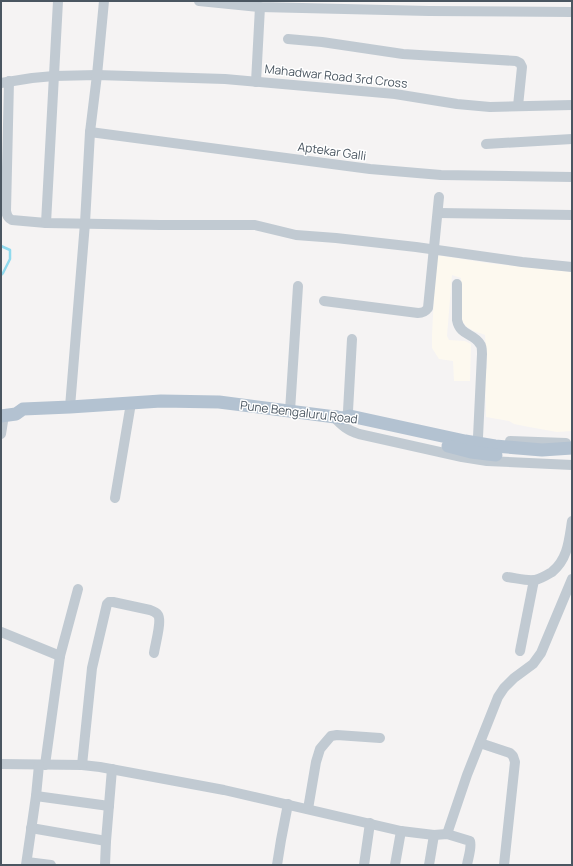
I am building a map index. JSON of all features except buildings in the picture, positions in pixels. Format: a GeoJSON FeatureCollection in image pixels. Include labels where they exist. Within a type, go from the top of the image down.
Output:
{"type":"FeatureCollection","features":[{"type":"Feature","properties":{"kind":"main road","name":"Pune Bengaluru Road"},"geometry":{"type":"LineString","coordinates":[[2,413],[16,414],[23,410],[160,400],[219,402],[290,411],[350,416],[495,446],[542,450],[572,448]]}},
{"type":"Feature","properties":{"kind":"main road"},"geometry":{"type":"LineString","coordinates":[[342,415],[349,424],[471,452],[527,457],[572,456]]}},
{"type":"Feature","properties":{"kind":"street"},"geometry":{"type":"LineString","coordinates":[[46,222],[58,1]]}},
{"type":"Feature","properties":{"kind":"street"},"geometry":{"type":"LineString","coordinates":[[70,407],[85,224],[90,132],[104,1]]}},
{"type":"Feature","properties":{"kind":"street"},"geometry":{"type":"LineString","coordinates":[[199,1],[260,6],[472,6],[572,12]]}},
{"type":"Feature","properties":{"kind":"street"},"geometry":{"type":"LineString","coordinates":[[256,82],[260,6]]}},
{"type":"Feature","properties":{"kind":"street"},"geometry":{"type":"LineString","coordinates":[[288,39],[322,42],[403,54],[516,61],[520,63],[522,67],[518,106]]}},
{"type":"Feature","properties":{"kind":"street","name":"Mahadwar Road 3rd Cross"},"geometry":{"type":"LineString","coordinates":[[5,82],[54,76],[97,75],[225,79],[395,94],[456,104],[490,107],[572,105]]}},
{"type":"Feature","properties":{"kind":"street"},"geometry":{"type":"LineString","coordinates":[[5,82],[6,211],[7,216],[12,220],[85,224],[255,226],[296,235],[336,238],[572,267]]}},
{"type":"Feature","properties":{"kind":"street","name":"Aptekar Galli"},"geometry":{"type":"LineString","coordinates":[[90,132],[370,169],[441,175],[572,177]]}},
{"type":"Feature","properties":{"kind":"street"},"geometry":{"type":"LineString","coordinates":[[486,144],[572,139]]}},
{"type":"Feature","properties":{"kind":"street"},"geometry":{"type":"LineString","coordinates":[[324,301],[423,313],[426,311],[428,308],[439,196]]}},
{"type":"Feature","properties":{"kind":"street"},"geometry":{"type":"LineString","coordinates":[[438,213],[572,215]]}},
{"type":"Feature","properties":{"kind":"street"},"geometry":{"type":"LineString","coordinates":[[457,284],[458,326],[477,340],[481,345],[482,354],[478,437]]}},
{"type":"Feature","properties":{"kind":"street"},"geometry":{"type":"LineString","coordinates":[[290,411],[298,286]]}},
{"type":"Feature","properties":{"kind":"street"},"geometry":{"type":"LineString","coordinates":[[352,338],[342,415],[342,426],[359,434],[462,457],[487,461],[572,465]]}},
{"type":"Feature","properties":{"kind":"street"},"geometry":{"type":"LineString","coordinates":[[115,498],[131,403]]}},
{"type":"Feature","properties":{"kind":"street"},"geometry":{"type":"LineString","coordinates":[[342,415],[359,412],[456,434],[487,439],[520,442],[572,443]]}},
{"type":"Feature","properties":{"kind":"street"},"geometry":{"type":"LineString","coordinates":[[1,434],[2,413]]}},
{"type":"Feature","properties":{"kind":"street"},"geometry":{"type":"LineString","coordinates":[[507,577],[534,580],[548,575],[561,563],[565,555],[572,521]]}},
{"type":"Feature","properties":{"kind":"street"},"geometry":{"type":"LineString","coordinates":[[447,834],[465,782],[498,697],[504,688],[514,678],[533,664],[541,653],[572,579]]}},
{"type":"Feature","properties":{"kind":"street"},"geometry":{"type":"LineString","coordinates":[[520,651],[534,580]]}},
{"type":"Feature","properties":{"kind":"street"},"geometry":{"type":"LineString","coordinates":[[51,865],[27,863],[36,796],[60,656],[78,589]]}},
{"type":"Feature","properties":{"kind":"street"},"geometry":{"type":"LineString","coordinates":[[82,765],[92,668],[107,604],[109,602],[150,610],[158,615],[160,620],[154,653]]}},
{"type":"Feature","properties":{"kind":"street"},"geometry":{"type":"LineString","coordinates":[[1,632],[60,656]]}},
{"type":"Feature","properties":{"kind":"street"},"geometry":{"type":"LineString","coordinates":[[308,809],[316,762],[320,749],[332,736],[337,735],[380,738]]}},
{"type":"Feature","properties":{"kind":"street"},"geometry":{"type":"LineString","coordinates":[[480,743],[510,753],[514,756],[515,762],[504,865]]}},
{"type":"Feature","properties":{"kind":"street"},"geometry":{"type":"LineString","coordinates":[[1,764],[82,765],[112,769],[224,790],[401,831],[434,835],[447,834],[470,841],[471,844],[467,865]]}},
{"type":"Feature","properties":{"kind":"street"},"geometry":{"type":"LineString","coordinates":[[105,865],[112,769]]}},
{"type":"Feature","properties":{"kind":"street"},"geometry":{"type":"LineString","coordinates":[[36,796],[109,806]]}},
{"type":"Feature","properties":{"kind":"street"},"geometry":{"type":"LineString","coordinates":[[277,865],[280,840],[288,804]]}},
{"type":"Feature","properties":{"kind":"street"},"geometry":{"type":"LineString","coordinates":[[364,865],[370,824]]}},
{"type":"Feature","properties":{"kind":"street"},"geometry":{"type":"LineString","coordinates":[[31,828],[106,841]]}},
{"type":"Feature","properties":{"kind":"street"},"geometry":{"type":"LineString","coordinates":[[395,865],[401,831]]}},
{"type":"Feature","properties":{"kind":"street"},"geometry":{"type":"LineString","coordinates":[[429,865],[434,835]]}},
{"type":"Feature","properties":{"kind":"shaded area"},"geometry":{"type":"Polygon","coordinates":[[[436,255],[487,263],[572,272],[572,431],[557,432],[486,417],[485,374],[487,367],[485,335],[467,327],[462,321],[459,314],[461,278],[452,275],[447,336],[449,340],[465,341],[471,344],[470,381],[454,381],[453,361],[439,359],[432,348],[436,255]]]}},
{"type":"Feature","properties":{"kind":"waterway"},"geometry":{"type":"LineString","coordinates":[[1,246],[10,250],[10,259],[1,275]]}}]}
